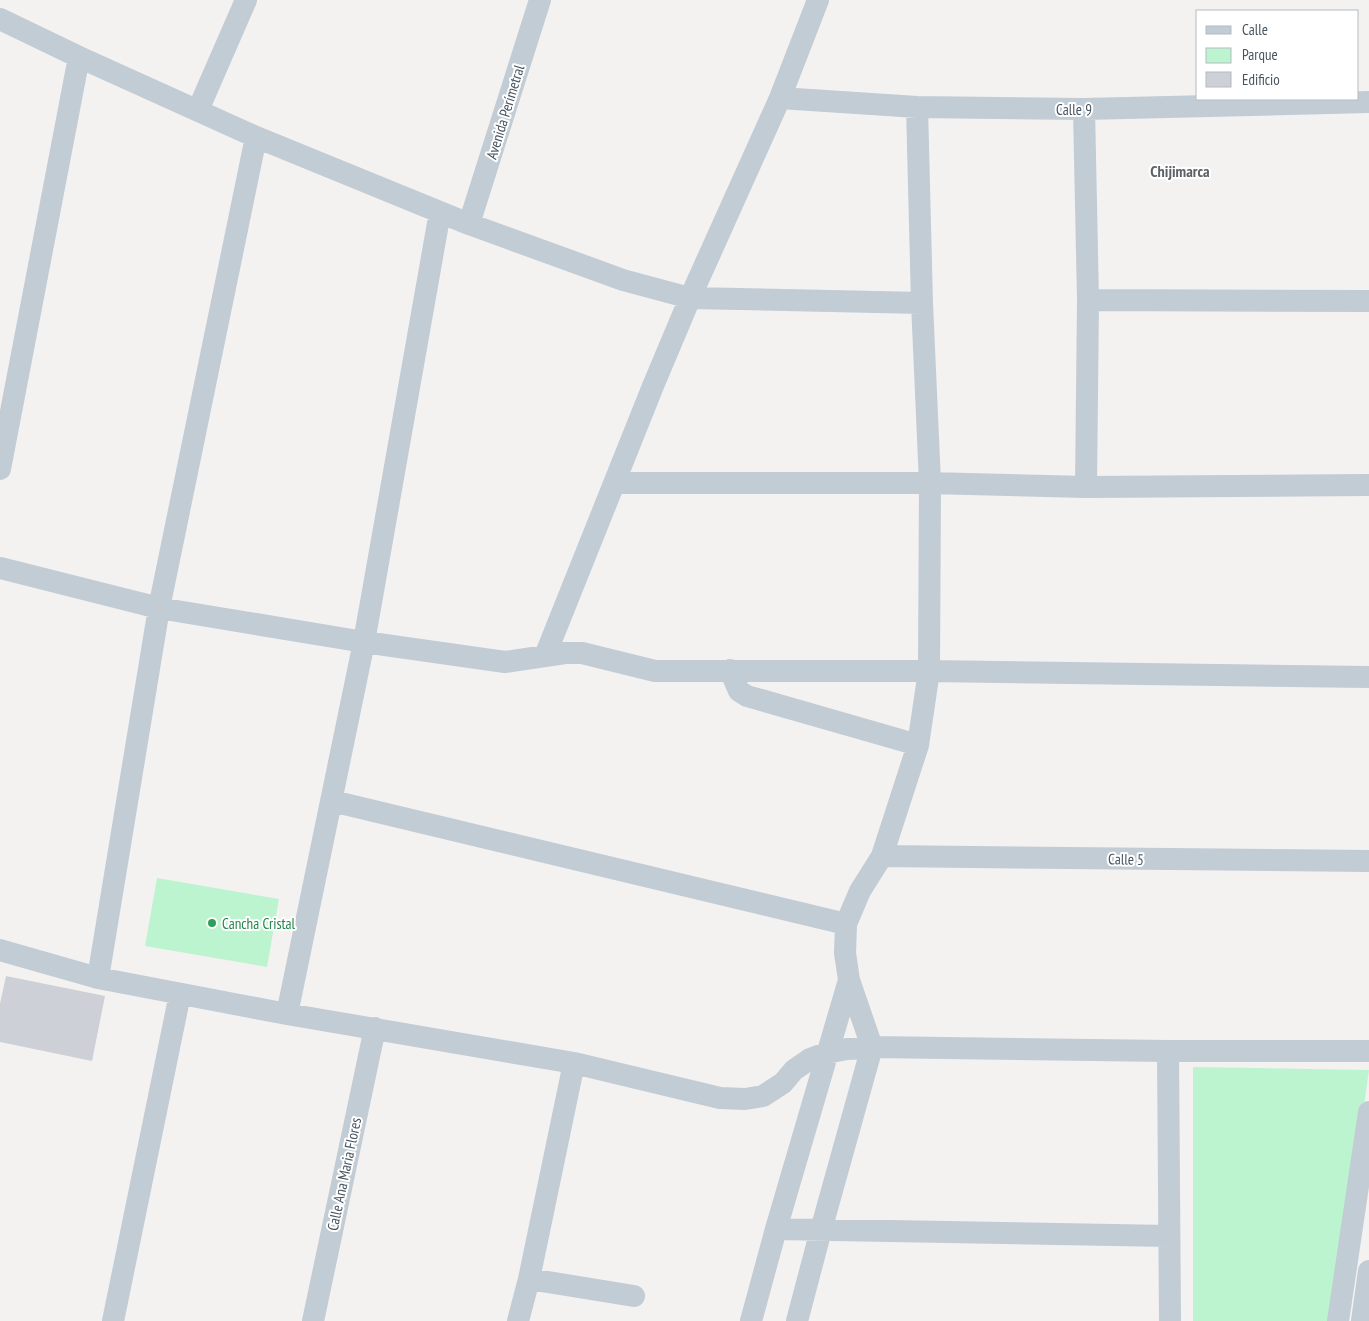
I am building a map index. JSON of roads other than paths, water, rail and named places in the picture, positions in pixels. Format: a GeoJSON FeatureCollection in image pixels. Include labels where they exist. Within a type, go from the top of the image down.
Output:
{"type":"FeatureCollection","features":[{"type":"Feature","properties":{"kind":"street"},"geometry":{"type":"LineString","coordinates":[[198,110],[246,0]]}},
{"type":"Feature","properties":{"kind":"street","name":"Avenida Perímetral"},"geometry":{"type":"LineString","coordinates":[[470,224],[540,0]]}},
{"type":"Feature","properties":{"kind":"street"},"geometry":{"type":"LineString","coordinates":[[545,656],[690,298],[780,98],[818,0]]}},
{"type":"Feature","properties":{"kind":"street"},"geometry":{"type":"LineString","coordinates":[[0,19],[256,137],[470,224],[623,280],[690,298],[922,303]]}},
{"type":"Feature","properties":{"kind":"street"},"geometry":{"type":"LineString","coordinates":[[0,469],[79,57]]}},
{"type":"Feature","properties":{"kind":"street","name":"Calle 9"},"geometry":{"type":"LineString","coordinates":[[780,98],[917,107],[1084,109],[1369,102]]}},
{"type":"Feature","properties":{"kind":"street"},"geometry":{"type":"LineString","coordinates":[[797,1321],[872,1047],[849,980],[845,953],[846,924],[860,891],[882,856],[918,745],[929,671],[930,483],[922,303],[917,107]]}},
{"type":"Feature","properties":{"kind":"street"},"geometry":{"type":"LineString","coordinates":[[1084,109],[1088,300],[1086,486]]}},
{"type":"Feature","properties":{"kind":"street"},"geometry":{"type":"LineString","coordinates":[[98,978],[159,608],[256,137]]}},
{"type":"Feature","properties":{"kind":"street"},"geometry":{"type":"LineString","coordinates":[[287,1014],[364,642],[440,212]]}},
{"type":"Feature","properties":{"kind":"street"},"geometry":{"type":"LineString","coordinates":[[1088,300],[1369,301]]}},
{"type":"Feature","properties":{"kind":"street"},"geometry":{"type":"LineString","coordinates":[[615,483],[930,483],[1086,486],[1369,485]]}},
{"type":"Feature","properties":{"kind":"street"},"geometry":{"type":"LineString","coordinates":[[0,568],[159,608],[364,642],[505,662],[565,652],[582,652],[655,671],[929,671],[1369,677]]}},
{"type":"Feature","properties":{"kind":"street"},"geometry":{"type":"LineString","coordinates":[[730,670],[739,691],[746,696],[918,745]]}},
{"type":"Feature","properties":{"kind":"street"},"geometry":{"type":"LineString","coordinates":[[332,801],[846,924]]}},
{"type":"Feature","properties":{"kind":"street","name":"Calle 5"},"geometry":{"type":"LineString","coordinates":[[882,856],[1369,861]]}},
{"type":"Feature","properties":{"kind":"street"},"geometry":{"type":"LineString","coordinates":[[0,950],[98,978],[287,1014],[574,1063],[720,1098],[745,1099],[763,1096],[783,1083],[794,1070],[810,1060],[826,1053],[872,1047],[1168,1051],[1369,1050]]}},
{"type":"Feature","properties":{"kind":"street"},"geometry":{"type":"LineString","coordinates":[[751,1321],[826,1053],[849,980]]}},
{"type":"Feature","properties":{"kind":"street"},"geometry":{"type":"LineString","coordinates":[[113,1321],[180,994]]}},
{"type":"Feature","properties":{"kind":"street","name":"Calle Ana Maria Flores"},"geometry":{"type":"LineString","coordinates":[[313,1321],[374,1028]]}},
{"type":"Feature","properties":{"kind":"street"},"geometry":{"type":"LineString","coordinates":[[1168,1051],[1170,1321]]}},
{"type":"Feature","properties":{"kind":"street"},"geometry":{"type":"LineString","coordinates":[[518,1321],[529,1279],[574,1063]]}},
{"type":"Feature","properties":{"kind":"street"},"geometry":{"type":"LineString","coordinates":[[1338,1321],[1369,1112]]}},
{"type":"Feature","properties":{"kind":"street"},"geometry":{"type":"LineString","coordinates":[[776,1229],[1169,1236]]}},
{"type":"Feature","properties":{"kind":"street"},"geometry":{"type":"LineString","coordinates":[[1362,1321],[1369,1271]]}},
{"type":"Feature","properties":{"kind":"street"},"geometry":{"type":"LineString","coordinates":[[529,1279],[634,1296]]}},
{"type":"Feature","properties":{"kind":"place","name":"Cancha Cristal"},"geometry":{"type":"Point","coordinates":[212,923]}},
{"type":"Feature","properties":{"kind":"district","name":"Chijimarca"},"geometry":{"type":"Point","coordinates":[1180,171]}}]}
